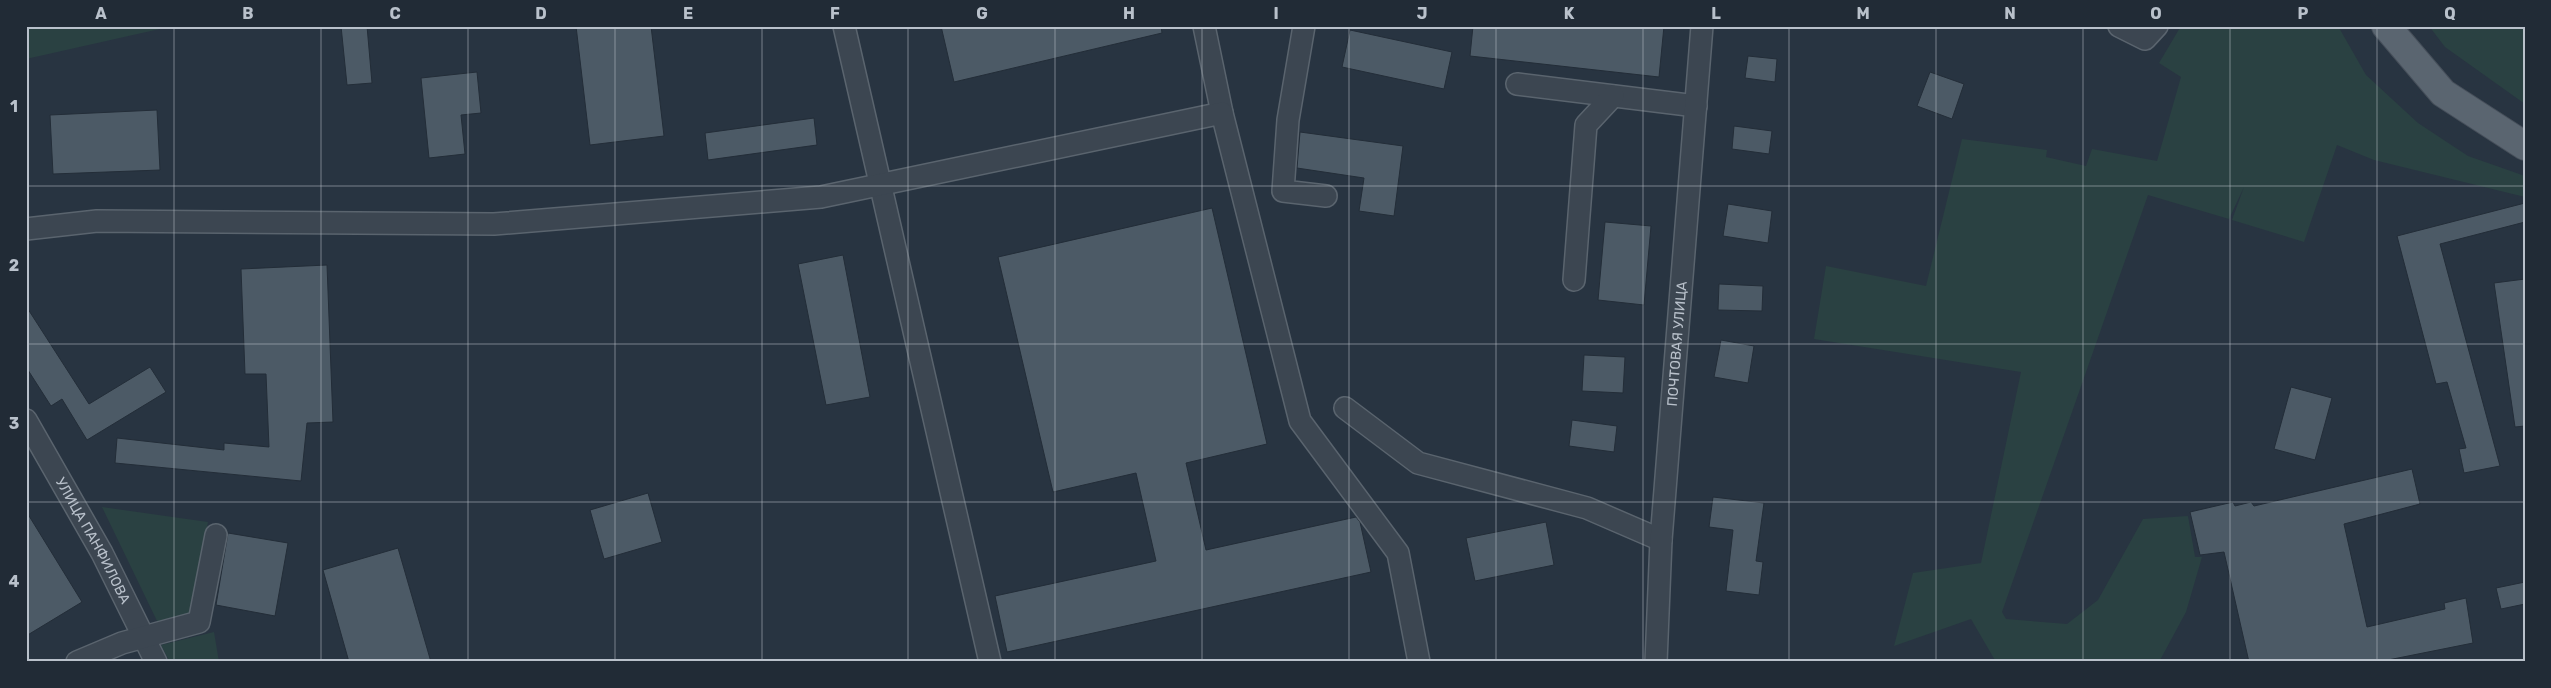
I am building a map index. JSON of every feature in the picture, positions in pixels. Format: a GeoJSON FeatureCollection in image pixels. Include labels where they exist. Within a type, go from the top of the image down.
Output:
{"type":"FeatureCollection","features":[{"type":"Feature","properties":{"kind":"main road"},"geometry":{"type":"LineString","coordinates":[[2386,26],[2443,93],[2525,146]]}},
{"type":"Feature","properties":{"kind":"street"},"geometry":{"type":"LineString","coordinates":[[844,26],[990,662]]}},
{"type":"Feature","properties":{"kind":"street"},"geometry":{"type":"LineString","coordinates":[[1204,26],[1222,113],[1300,421],[1398,554],[1419,662]]}},
{"type":"Feature","properties":{"kind":"street"},"geometry":{"type":"LineString","coordinates":[[1304,26],[1288,120],[1283,190],[1326,196]]}},
{"type":"Feature","properties":{"kind":"street","name":"ПОЧТОВАЯ УЛИЦА"},"geometry":{"type":"LineString","coordinates":[[1656,662],[1661,540],[1702,26]]}},
{"type":"Feature","properties":{"kind":"street"},"geometry":{"type":"LineString","coordinates":[[2119,26],[2145,39],[2157,26]]}},
{"type":"Feature","properties":{"kind":"street"},"geometry":{"type":"LineString","coordinates":[[1517,84],[1696,106]]}},
{"type":"Feature","properties":{"kind":"street"},"geometry":{"type":"LineString","coordinates":[[1574,280],[1586,125],[1614,96]]}},
{"type":"Feature","properties":{"kind":"street"},"geometry":{"type":"LineString","coordinates":[[26,229],[98,221],[494,224],[821,197],[1222,113]]}},
{"type":"Feature","properties":{"kind":"street"},"geometry":{"type":"LineString","coordinates":[[1345,408],[1418,463],[1587,508],[1661,540]]}},
{"type":"Feature","properties":{"kind":"street","name":"УЛИЦА ПАНФИЛОВА"},"geometry":{"type":"LineString","coordinates":[[26,420],[102,553],[146,638],[156,662]]}},
{"type":"Feature","properties":{"kind":"street"},"geometry":{"type":"LineString","coordinates":[[77,662],[122,643],[199,622],[216,535]]}},
{"type":"Feature","properties":{"kind":"green space"},"geometry":{"type":"Polygon","coordinates":[[[26,26],[173,26],[26,59],[26,26]]]}},
{"type":"Feature","properties":{"kind":"green space"},"geometry":{"type":"Polygon","coordinates":[[[2181,26],[2338,26],[2366,75],[2418,123],[2468,156],[2525,176],[2525,197],[2374,160],[2337,145],[2304,242],[2232,220],[2244,187],[2229,219],[2148,195],[2002,612],[2006,619],[2067,624],[2098,600],[2143,519],[2188,516],[2195,557],[2202,557],[2186,612],[2159,662],[1996,662],[1971,619],[1894,646],[1913,573],[1981,563],[2021,372],[1814,339],[1826,266],[1926,286],[1962,139],[2047,150],[2046,157],[2086,166],[2092,149],[2157,161],[2181,77],[2159,63],[2181,26]]]}},
{"type":"Feature","properties":{"kind":"green space"},"geometry":{"type":"Polygon","coordinates":[[[2429,26],[2525,26],[2525,104],[2445,47],[2429,26]]]}},
{"type":"Feature","properties":{"kind":"green space"},"geometry":{"type":"Polygon","coordinates":[[[102,507],[208,522],[191,613],[158,623],[102,507]]]}},
{"type":"Feature","properties":{"kind":"green space"},"geometry":{"type":"Polygon","coordinates":[[[214,632],[219,662],[170,662],[161,645],[214,632]]]}},
{"type":"Feature","properties":{"kind":"building"},"geometry":{"type":"Polygon","coordinates":[[[341,26],[367,26],[372,83],[347,85],[341,26]]]}},
{"type":"Feature","properties":{"kind":"building"},"geometry":{"type":"Polygon","coordinates":[[[576,26],[651,26],[664,136],[590,145],[576,26]]]}},
{"type":"Feature","properties":{"kind":"building"},"geometry":{"type":"Polygon","coordinates":[[[941,26],[1161,26],[1162,33],[954,82],[941,26]]]}},
{"type":"Feature","properties":{"kind":"building"},"geometry":{"type":"Polygon","coordinates":[[[1473,26],[1664,26],[1659,77],[1470,56],[1473,26]]]}},
{"type":"Feature","properties":{"kind":"building"},"geometry":{"type":"Polygon","coordinates":[[[1350,30],[1452,52],[1444,89],[1342,67],[1350,30]]]}},
{"type":"Feature","properties":{"kind":"building"},"geometry":{"type":"Polygon","coordinates":[[[1748,56],[1777,59],[1775,82],[1745,78],[1748,56]]]}},
{"type":"Feature","properties":{"kind":"building"},"geometry":{"type":"Polygon","coordinates":[[[477,72],[481,113],[461,115],[465,154],[429,158],[421,78],[477,72]]]}},
{"type":"Feature","properties":{"kind":"building"},"geometry":{"type":"Polygon","coordinates":[[[1930,72],[1964,84],[1952,119],[1917,106],[1930,72]]]}},
{"type":"Feature","properties":{"kind":"building"},"geometry":{"type":"Polygon","coordinates":[[[157,110],[160,170],[53,174],[50,115],[157,110]]]}},
{"type":"Feature","properties":{"kind":"building"},"geometry":{"type":"Polygon","coordinates":[[[814,118],[817,145],[708,160],[705,133],[814,118]]]}},
{"type":"Feature","properties":{"kind":"building"},"geometry":{"type":"Polygon","coordinates":[[[1734,126],[1772,131],[1769,154],[1732,149],[1734,126]]]}},
{"type":"Feature","properties":{"kind":"building"},"geometry":{"type":"Polygon","coordinates":[[[1300,132],[1403,146],[1394,216],[1359,211],[1364,178],[1297,168],[1300,132]]]}},
{"type":"Feature","properties":{"kind":"building"},"geometry":{"type":"Polygon","coordinates":[[[2525,203],[2525,222],[2440,244],[2500,466],[2464,473],[2459,449],[2466,448],[2447,382],[2436,384],[2397,236],[2525,203]]]}},
{"type":"Feature","properties":{"kind":"building"},"geometry":{"type":"Polygon","coordinates":[[[1728,204],[1772,211],[1768,243],[1723,236],[1728,204]]]}},
{"type":"Feature","properties":{"kind":"building"},"geometry":{"type":"Polygon","coordinates":[[[1212,208],[1267,444],[1186,463],[1206,550],[1356,517],[1360,522],[1371,572],[1007,652],[995,596],[1156,561],[1136,473],[1053,492],[998,257],[1212,208]]]}},
{"type":"Feature","properties":{"kind":"building"},"geometry":{"type":"Polygon","coordinates":[[[1605,222],[1651,226],[1644,305],[1598,300],[1605,222]]]}},
{"type":"Feature","properties":{"kind":"building"},"geometry":{"type":"Polygon","coordinates":[[[843,255],[870,397],[826,405],[798,264],[843,255]]]}},
{"type":"Feature","properties":{"kind":"building"},"geometry":{"type":"Polygon","coordinates":[[[327,265],[333,422],[307,423],[301,481],[115,463],[117,438],[224,450],[224,443],[269,447],[266,374],[245,374],[241,269],[327,265]]]}},
{"type":"Feature","properties":{"kind":"building"},"geometry":{"type":"Polygon","coordinates":[[[2525,279],[2525,426],[2515,427],[2494,283],[2525,279]]]}},
{"type":"Feature","properties":{"kind":"building"},"geometry":{"type":"Polygon","coordinates":[[[1719,284],[1763,286],[1762,311],[1718,310],[1719,284]]]}},
{"type":"Feature","properties":{"kind":"building"},"geometry":{"type":"Polygon","coordinates":[[[26,306],[89,404],[150,367],[166,392],[87,440],[62,399],[51,406],[26,367],[26,306]]]}},
{"type":"Feature","properties":{"kind":"building"},"geometry":{"type":"Polygon","coordinates":[[[1721,340],[1754,346],[1748,383],[1714,377],[1721,340]]]}},
{"type":"Feature","properties":{"kind":"building"},"geometry":{"type":"Polygon","coordinates":[[[1584,355],[1625,357],[1623,393],[1582,391],[1584,355]]]}},
{"type":"Feature","properties":{"kind":"building"},"geometry":{"type":"Polygon","coordinates":[[[2291,387],[2332,398],[2315,460],[2274,449],[2291,387]]]}},
{"type":"Feature","properties":{"kind":"building"},"geometry":{"type":"Polygon","coordinates":[[[1572,420],[1617,426],[1614,452],[1569,446],[1572,420]]]}},
{"type":"Feature","properties":{"kind":"building"},"geometry":{"type":"Polygon","coordinates":[[[2412,469],[2420,504],[2344,524],[2367,627],[2445,609],[2444,603],[2466,598],[2473,643],[2378,662],[2249,662],[2224,552],[2200,555],[2190,512],[2233,502],[2235,506],[2251,502],[2254,506],[2412,469]]]}},
{"type":"Feature","properties":{"kind":"building"},"geometry":{"type":"Polygon","coordinates":[[[648,493],[662,542],[604,559],[590,510],[648,493]]]}},
{"type":"Feature","properties":{"kind":"building"},"geometry":{"type":"Polygon","coordinates":[[[1713,497],[1764,503],[1756,561],[1763,562],[1759,595],[1726,591],[1733,530],[1709,527],[1713,497]]]}},
{"type":"Feature","properties":{"kind":"building"},"geometry":{"type":"Polygon","coordinates":[[[26,511],[82,602],[26,636],[26,511]]]}},
{"type":"Feature","properties":{"kind":"building"},"geometry":{"type":"Polygon","coordinates":[[[1546,522],[1554,565],[1475,581],[1466,538],[1546,522]]]}},
{"type":"Feature","properties":{"kind":"building"},"geometry":{"type":"Polygon","coordinates":[[[228,533],[288,543],[275,616],[216,605],[228,533]]]}},
{"type":"Feature","properties":{"kind":"building"},"geometry":{"type":"Polygon","coordinates":[[[398,548],[431,662],[349,662],[323,570],[398,548]]]}},
{"type":"Feature","properties":{"kind":"building"},"geometry":{"type":"Polygon","coordinates":[[[2525,582],[2525,604],[2501,609],[2496,588],[2525,582]]]}}]}
